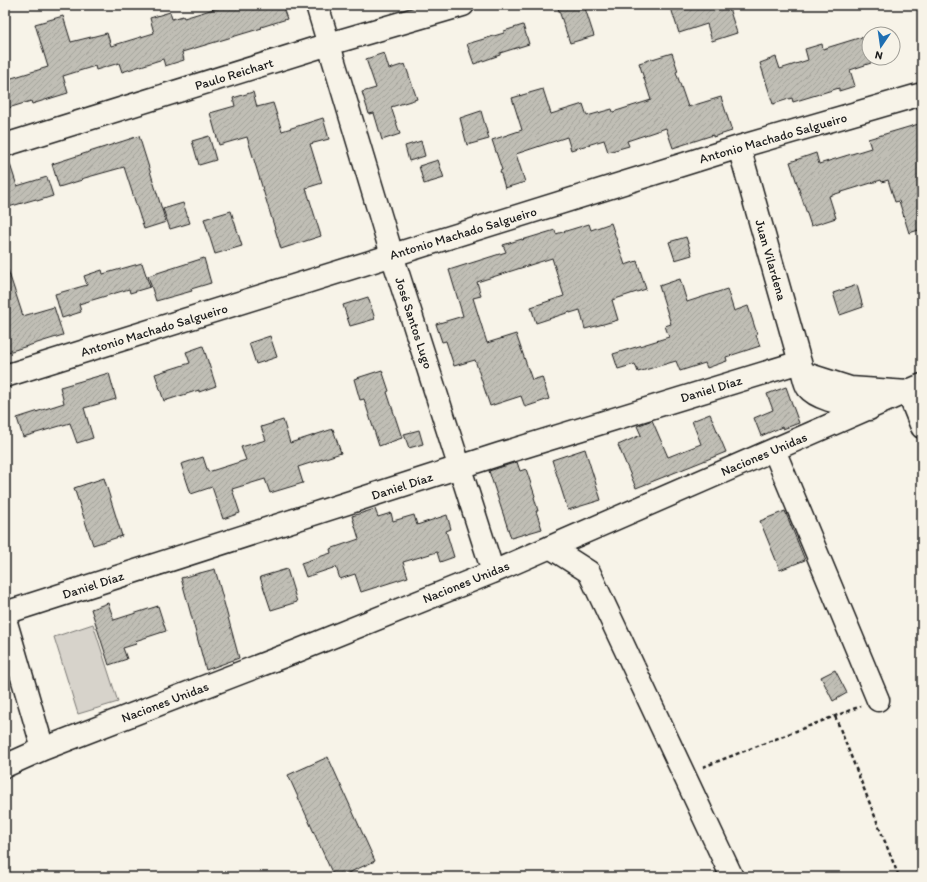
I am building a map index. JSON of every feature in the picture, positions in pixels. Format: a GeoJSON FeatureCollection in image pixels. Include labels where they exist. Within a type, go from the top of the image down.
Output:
{"type":"FeatureCollection","features":[{"type":"Feature","properties":{"kind":"street","name":"José Santos Lugo"},"geometry":{"type":"LineString","coordinates":[[317,5],[392,255],[493,572]]}},
{"type":"Feature","properties":{"kind":"street","name":"Paulo Reichart"},"geometry":{"type":"LineString","coordinates":[[5,145],[329,44],[463,5]]}},
{"type":"Feature","properties":{"kind":"street","name":"Antonio Machado Salgueiro"},"geometry":{"type":"LineString","coordinates":[[5,376],[739,147],[922,94]]}},
{"type":"Feature","properties":{"kind":"street","name":"Juan Vilardena"},"geometry":{"type":"LineString","coordinates":[[739,147],[807,387],[817,395],[829,400],[869,409]]}},
{"type":"Feature","properties":{"kind":"street"},"geometry":{"type":"LineString","coordinates":[[802,368],[850,388],[915,388],[922,427]]}},
{"type":"Feature","properties":{"kind":"street","name":"Daniel Díaz"},"geometry":{"type":"LineString","coordinates":[[5,613],[460,467],[802,368]]}},
{"type":"Feature","properties":{"kind":"street","name":"Naciones Unidas"},"geometry":{"type":"LineString","coordinates":[[5,766],[493,572],[915,388]]}},
{"type":"Feature","properties":{"kind":"street"},"geometry":{"type":"LineString","coordinates":[[774,450],[878,700]]}},
{"type":"Feature","properties":{"kind":"street"},"geometry":{"type":"LineString","coordinates":[[550,547],[589,572],[732,877]]}},
{"type":"Feature","properties":{"kind":"street"},"geometry":{"type":"LineString","coordinates":[[5,619],[43,750]]}},
{"type":"Feature","properties":{"kind":"path"},"geometry":{"type":"LineString","coordinates":[[684,774],[878,700]]}},
{"type":"Feature","properties":{"kind":"path"},"geometry":{"type":"LineString","coordinates":[[835,716],[899,877]]}},
{"type":"Feature","properties":{"kind":"shaded area"},"geometry":{"type":"Polygon","coordinates":[[[93,624],[118,702],[78,714],[54,637],[93,624]]]}},
{"type":"Feature","properties":{"kind":"building"},"geometry":{"type":"Polygon","coordinates":[[[227,5],[282,5],[287,19],[182,52],[184,60],[165,66],[163,59],[122,72],[119,63],[96,70],[95,66],[63,76],[68,93],[32,104],[31,101],[5,109],[5,80],[48,67],[35,24],[63,16],[71,42],[107,33],[111,46],[154,33],[150,18],[170,12],[172,19],[183,16],[184,18],[227,5]]]}},
{"type":"Feature","properties":{"kind":"building"},"geometry":{"type":"Polygon","coordinates":[[[557,5],[584,5],[594,36],[570,43],[557,5]]]}},
{"type":"Feature","properties":{"kind":"building"},"geometry":{"type":"Polygon","coordinates":[[[670,5],[728,5],[737,33],[712,41],[707,24],[679,33],[670,5]]]}},
{"type":"Feature","properties":{"kind":"building"},"geometry":{"type":"Polygon","coordinates":[[[523,25],[529,44],[500,53],[500,55],[474,64],[467,44],[504,33],[504,31],[523,25]]]}},
{"type":"Feature","properties":{"kind":"building"},"geometry":{"type":"Polygon","coordinates":[[[861,37],[862,66],[850,70],[855,86],[839,91],[839,88],[793,102],[792,98],[773,104],[760,63],[776,57],[780,69],[808,60],[805,49],[822,44],[823,49],[861,37]]]}},
{"type":"Feature","properties":{"kind":"building"},"geometry":{"type":"Polygon","coordinates":[[[384,53],[389,69],[405,64],[417,99],[391,107],[400,134],[382,140],[374,113],[369,114],[362,92],[376,88],[366,59],[384,53]]]}},
{"type":"Feature","properties":{"kind":"building"},"geometry":{"type":"Polygon","coordinates":[[[672,53],[678,71],[676,72],[688,107],[721,97],[732,131],[713,137],[713,135],[673,148],[666,128],[627,141],[629,146],[608,152],[604,140],[571,150],[567,137],[516,154],[525,182],[505,188],[500,171],[502,170],[492,140],[522,130],[512,98],[543,89],[551,114],[583,104],[587,116],[612,109],[613,112],[651,100],[639,63],[672,53]]]}},
{"type":"Feature","properties":{"kind":"building"},"geometry":{"type":"Polygon","coordinates":[[[253,92],[257,107],[273,103],[282,131],[323,118],[329,139],[310,144],[322,183],[306,188],[321,236],[281,249],[247,137],[219,145],[210,113],[235,106],[233,98],[253,92]]]}},
{"type":"Feature","properties":{"kind":"building"},"geometry":{"type":"Polygon","coordinates":[[[481,111],[489,139],[467,145],[460,118],[481,111]]]}},
{"type":"Feature","properties":{"kind":"building"},"geometry":{"type":"Polygon","coordinates":[[[922,123],[922,229],[909,233],[899,201],[895,202],[888,180],[882,182],[881,180],[829,196],[836,218],[811,226],[790,162],[816,153],[819,164],[871,148],[868,139],[922,123]]]}},
{"type":"Feature","properties":{"kind":"building"},"geometry":{"type":"Polygon","coordinates":[[[139,136],[166,222],[144,229],[124,167],[59,187],[52,164],[139,136]]]}},
{"type":"Feature","properties":{"kind":"building"},"geometry":{"type":"Polygon","coordinates":[[[209,136],[216,160],[199,165],[192,141],[209,136]]]}},
{"type":"Feature","properties":{"kind":"building"},"geometry":{"type":"Polygon","coordinates":[[[421,141],[425,156],[409,161],[405,146],[421,141]]]}},
{"type":"Feature","properties":{"kind":"building"},"geometry":{"type":"Polygon","coordinates":[[[5,158],[8,158],[17,186],[47,177],[53,196],[37,201],[36,199],[5,208],[5,158]]]}},
{"type":"Feature","properties":{"kind":"building"},"geometry":{"type":"Polygon","coordinates":[[[438,160],[444,178],[424,184],[419,166],[438,160]]]}},
{"type":"Feature","properties":{"kind":"building"},"geometry":{"type":"Polygon","coordinates":[[[183,203],[190,223],[170,229],[163,209],[183,203]]]}},
{"type":"Feature","properties":{"kind":"building"},"geometry":{"type":"Polygon","coordinates":[[[231,211],[242,246],[215,254],[204,219],[231,211]]]}},
{"type":"Feature","properties":{"kind":"building"},"geometry":{"type":"Polygon","coordinates":[[[611,223],[625,265],[637,261],[646,289],[612,300],[618,320],[585,329],[580,310],[536,323],[531,307],[564,296],[552,258],[477,282],[481,296],[473,298],[487,343],[516,334],[532,380],[542,377],[549,399],[525,407],[521,396],[490,406],[475,360],[454,366],[446,341],[442,342],[436,324],[463,316],[449,270],[506,252],[503,245],[522,239],[555,230],[556,234],[589,224],[591,230],[611,223]]]}},
{"type":"Feature","properties":{"kind":"building"},"geometry":{"type":"Polygon","coordinates":[[[686,237],[692,255],[675,260],[669,242],[686,237]]]}},
{"type":"Feature","properties":{"kind":"building"},"geometry":{"type":"Polygon","coordinates":[[[204,258],[211,283],[191,289],[192,291],[156,301],[148,276],[204,258]]]}},
{"type":"Feature","properties":{"kind":"building"},"geometry":{"type":"Polygon","coordinates":[[[142,263],[150,287],[130,293],[129,289],[79,304],[81,312],[62,318],[55,294],[87,285],[84,276],[102,270],[103,274],[142,263]]]}},
{"type":"Feature","properties":{"kind":"building"},"geometry":{"type":"Polygon","coordinates":[[[8,270],[23,316],[54,307],[63,335],[5,353],[5,271],[8,270]]]}},
{"type":"Feature","properties":{"kind":"building"},"geometry":{"type":"Polygon","coordinates":[[[680,279],[687,302],[727,289],[734,311],[748,306],[760,346],[726,357],[727,361],[707,368],[705,363],[680,371],[676,361],[638,372],[635,364],[618,369],[613,354],[669,337],[665,326],[671,324],[659,286],[680,279]]]}},
{"type":"Feature","properties":{"kind":"building"},"geometry":{"type":"Polygon","coordinates":[[[857,285],[863,307],[840,315],[833,293],[857,285]]]}},
{"type":"Feature","properties":{"kind":"building"},"geometry":{"type":"Polygon","coordinates":[[[368,297],[375,319],[350,326],[343,305],[368,297]]]}},
{"type":"Feature","properties":{"kind":"building"},"geometry":{"type":"Polygon","coordinates":[[[270,336],[277,357],[256,364],[249,343],[270,336]]]}},
{"type":"Feature","properties":{"kind":"building"},"geometry":{"type":"Polygon","coordinates":[[[203,346],[216,386],[164,401],[155,374],[190,363],[186,352],[203,346]]]}},
{"type":"Feature","properties":{"kind":"building"},"geometry":{"type":"Polygon","coordinates":[[[382,370],[389,391],[387,392],[402,438],[379,446],[364,399],[360,400],[354,379],[382,370]]]}},
{"type":"Feature","properties":{"kind":"building"},"geometry":{"type":"Polygon","coordinates":[[[109,373],[116,399],[84,408],[93,438],[77,443],[70,423],[23,437],[17,418],[64,403],[60,387],[109,373]]]}},
{"type":"Feature","properties":{"kind":"building"},"geometry":{"type":"Polygon","coordinates":[[[786,387],[799,423],[783,429],[782,427],[761,436],[754,418],[773,410],[767,394],[786,387]]]}},
{"type":"Feature","properties":{"kind":"building"},"geometry":{"type":"Polygon","coordinates":[[[710,414],[726,452],[636,488],[618,445],[641,435],[637,426],[652,420],[668,457],[701,444],[692,421],[710,414]]]}},
{"type":"Feature","properties":{"kind":"building"},"geometry":{"type":"Polygon","coordinates":[[[283,420],[290,443],[333,429],[341,453],[298,467],[303,483],[270,493],[265,479],[232,489],[240,513],[223,519],[212,487],[191,494],[181,464],[203,457],[208,472],[246,460],[241,447],[266,440],[261,427],[283,420]]]}},
{"type":"Feature","properties":{"kind":"building"},"geometry":{"type":"Polygon","coordinates":[[[419,430],[423,444],[409,448],[404,434],[419,430]]]}},
{"type":"Feature","properties":{"kind":"building"},"geometry":{"type":"Polygon","coordinates":[[[585,449],[601,500],[568,510],[552,460],[585,449]]]}},
{"type":"Feature","properties":{"kind":"building"},"geometry":{"type":"Polygon","coordinates":[[[517,462],[520,471],[526,469],[535,496],[538,511],[536,511],[542,529],[511,538],[489,471],[517,462]]]}},
{"type":"Feature","properties":{"kind":"building"},"geometry":{"type":"Polygon","coordinates":[[[104,478],[122,536],[93,545],[74,488],[104,478]]]}},
{"type":"Feature","properties":{"kind":"building"},"geometry":{"type":"Polygon","coordinates":[[[375,509],[378,517],[391,513],[393,521],[414,515],[417,525],[447,515],[451,529],[446,531],[454,557],[440,562],[437,552],[403,562],[408,577],[361,592],[355,574],[340,579],[336,567],[306,577],[301,563],[331,553],[330,549],[359,539],[352,516],[375,509]]]}},
{"type":"Feature","properties":{"kind":"building"},"geometry":{"type":"Polygon","coordinates":[[[785,511],[805,560],[780,570],[760,521],[785,511]]]}},
{"type":"Feature","properties":{"kind":"building"},"geometry":{"type":"Polygon","coordinates":[[[215,569],[239,658],[206,670],[181,578],[215,569]]]}},
{"type":"Feature","properties":{"kind":"building"},"geometry":{"type":"Polygon","coordinates":[[[287,569],[297,602],[271,610],[260,577],[287,569]]]}},
{"type":"Feature","properties":{"kind":"building"},"geometry":{"type":"Polygon","coordinates":[[[108,603],[114,620],[158,606],[166,631],[135,641],[136,644],[123,648],[127,659],[109,665],[91,609],[108,603]]]}},
{"type":"Feature","properties":{"kind":"building"},"geometry":{"type":"Polygon","coordinates":[[[835,670],[847,693],[833,701],[821,677],[835,670]]]}},
{"type":"Feature","properties":{"kind":"building"},"geometry":{"type":"Polygon","coordinates":[[[328,757],[375,861],[339,877],[334,877],[288,775],[328,757]]]}}]}
